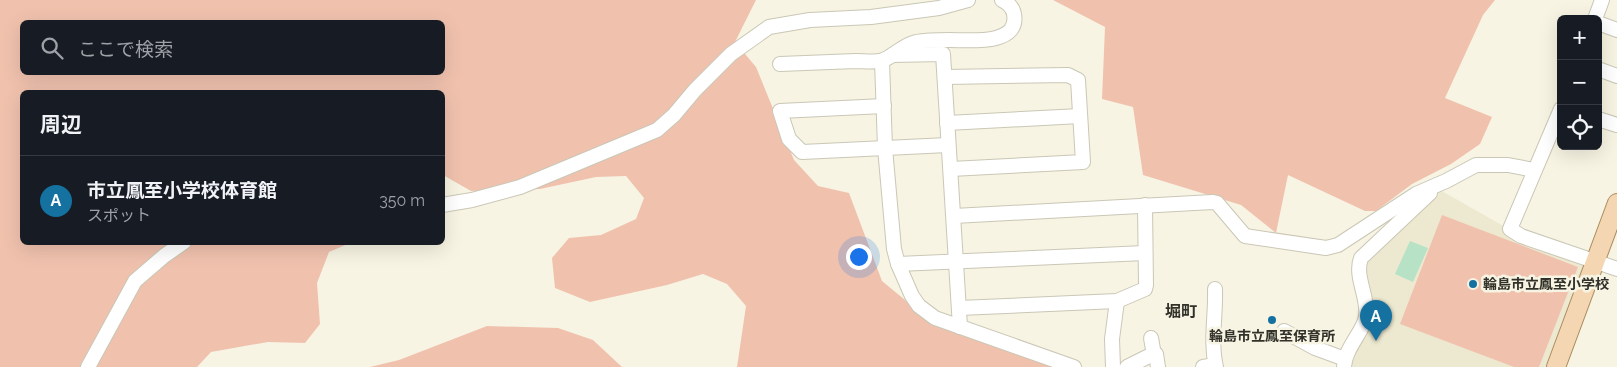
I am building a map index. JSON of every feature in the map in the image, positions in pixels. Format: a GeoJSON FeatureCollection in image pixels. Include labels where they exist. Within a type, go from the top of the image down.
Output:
{"type":"FeatureCollection","features":[{"type":"Feature","properties":{"kind":"main road"},"geometry":{"type":"LineString","coordinates":[[1556,367],[1617,203]]}},
{"type":"Feature","properties":{"kind":"street"},"geometry":{"type":"LineString","coordinates":[[445,204],[472,200],[520,187],[657,130],[674,116],[695,90],[731,54],[769,27],[810,20],[871,17],[939,8],[968,0]]}},
{"type":"Feature","properties":{"kind":"street"},"geometry":{"type":"LineString","coordinates":[[887,58],[904,46],[913,43],[930,40],[983,40],[1004,36],[1012,29],[1014,14],[1010,6],[1002,0]]}},
{"type":"Feature","properties":{"kind":"street"},"geometry":{"type":"LineString","coordinates":[[1596,15],[1602,0]]}},
{"type":"Feature","properties":{"kind":"street"},"geometry":{"type":"LineString","coordinates":[[1602,24],[1617,30]]}},
{"type":"Feature","properties":{"kind":"street"},"geometry":{"type":"LineString","coordinates":[[780,64],[944,54],[960,327]]}},
{"type":"Feature","properties":{"kind":"street"},"geometry":{"type":"LineString","coordinates":[[887,58],[884,106],[885,148],[894,249],[898,264],[918,306],[935,318],[1074,367]]}},
{"type":"Feature","properties":{"kind":"street"},"geometry":{"type":"LineString","coordinates":[[1602,70],[1617,76]]}},
{"type":"Feature","properties":{"kind":"street"},"geometry":{"type":"LineString","coordinates":[[945,77],[1068,75],[1078,80],[1083,162],[951,169]]}},
{"type":"Feature","properties":{"kind":"street"},"geometry":{"type":"LineString","coordinates":[[884,106],[780,112],[790,139],[802,152],[948,146]]}},
{"type":"Feature","properties":{"kind":"street"},"geometry":{"type":"LineString","coordinates":[[948,124],[1080,116]]}},
{"type":"Feature","properties":{"kind":"street"},"geometry":{"type":"LineString","coordinates":[[1557,119],[1510,229],[1521,236],[1617,269]]}},
{"type":"Feature","properties":{"kind":"street"},"geometry":{"type":"LineString","coordinates":[[1602,120],[1617,125]]}},
{"type":"Feature","properties":{"kind":"street"},"geometry":{"type":"LineString","coordinates":[[954,216],[1213,202],[1217,203],[1245,236],[1326,248],[1338,245],[1416,194],[1476,165],[1508,165],[1534,170]]}},
{"type":"Feature","properties":{"kind":"street"},"geometry":{"type":"LineString","coordinates":[[1284,331],[1345,363],[1366,318],[1359,269],[1362,258],[1433,191],[1435,185]]}},
{"type":"Feature","properties":{"kind":"street"},"geometry":{"type":"LineString","coordinates":[[959,308],[1117,301],[1145,289],[1145,205]]}},
{"type":"Feature","properties":{"kind":"street"},"geometry":{"type":"LineString","coordinates":[[88,367],[135,281],[180,245]]}},
{"type":"Feature","properties":{"kind":"street"},"geometry":{"type":"LineString","coordinates":[[898,264],[1145,253]]}},
{"type":"Feature","properties":{"kind":"street"},"geometry":{"type":"LineString","coordinates":[[1211,366],[1216,308],[1215,289]]}},
{"type":"Feature","properties":{"kind":"street"},"geometry":{"type":"LineString","coordinates":[[1113,367],[1112,339],[1117,301]]}},
{"type":"Feature","properties":{"kind":"street"},"geometry":{"type":"LineString","coordinates":[[1151,338],[1156,361]]}},
{"type":"Feature","properties":{"kind":"street"},"geometry":{"type":"LineString","coordinates":[[1127,367],[1148,356],[1156,361]]}},
{"type":"Feature","properties":{"kind":"shaded area"},"geometry":{"type":"Polygon","coordinates":[[[0,0],[756,0],[735,42],[756,67],[794,160],[818,186],[849,193],[882,281],[928,319],[1054,367],[737,367],[746,306],[727,284],[703,274],[667,285],[590,302],[555,288],[552,258],[569,238],[601,235],[636,219],[644,198],[626,176],[596,177],[540,189],[471,191],[445,176],[445,90],[20,90],[20,245],[345,245],[329,252],[317,283],[320,324],[305,343],[268,342],[211,352],[197,367],[0,367],[0,0]]]}},
{"type":"Feature","properties":{"kind":"shaded area"},"geometry":{"type":"Polygon","coordinates":[[[1053,0],[1495,0],[1483,15],[1445,98],[1492,117],[1480,144],[1451,164],[1412,184],[1376,211],[1365,211],[1288,175],[1276,233],[1241,205],[1143,175],[1133,107],[1102,99],[1105,27],[1053,0]]]}},
{"type":"Feature","properties":{"kind":"shaded area","name":"輪島市立鳳至小学校"},"geometry":{"type":"Polygon","coordinates":[[[1440,190],[1507,228],[1590,261],[1551,367],[1349,367],[1369,318],[1363,269],[1366,258],[1440,190]]]}},
{"type":"Feature","properties":{"kind":"shaded area"},"geometry":{"type":"Polygon","coordinates":[[[1442,215],[1578,267],[1539,367],[1514,367],[1400,324],[1442,215]]]}},
{"type":"Feature","properties":{"kind":"shaded area"},"geometry":{"type":"Polygon","coordinates":[[[1410,241],[1428,248],[1413,282],[1395,274],[1410,241]]]}},
{"type":"Feature","properties":{"kind":"shaded area"},"geometry":{"type":"Polygon","coordinates":[[[487,326],[558,328],[593,340],[622,367],[370,367],[399,360],[487,326]]]}},
{"type":"Feature","properties":{"kind":"place","name":"輪島市立鳳至小学校"},"geometry":{"type":"Point","coordinates":[1473,284]}},
{"type":"Feature","properties":{"kind":"place","name":"輪島市立鳳至保育所"},"geometry":{"type":"Point","coordinates":[1272,320]}},
{"type":"Feature","properties":{"kind":"place","name":"市立鳳至小学校体育館"},"geometry":{"type":"Point","coordinates":[1376,341]}},
{"type":"Feature","properties":{"kind":"district","name":"堀町"},"geometry":{"type":"Point","coordinates":[1181,311]}}]}
